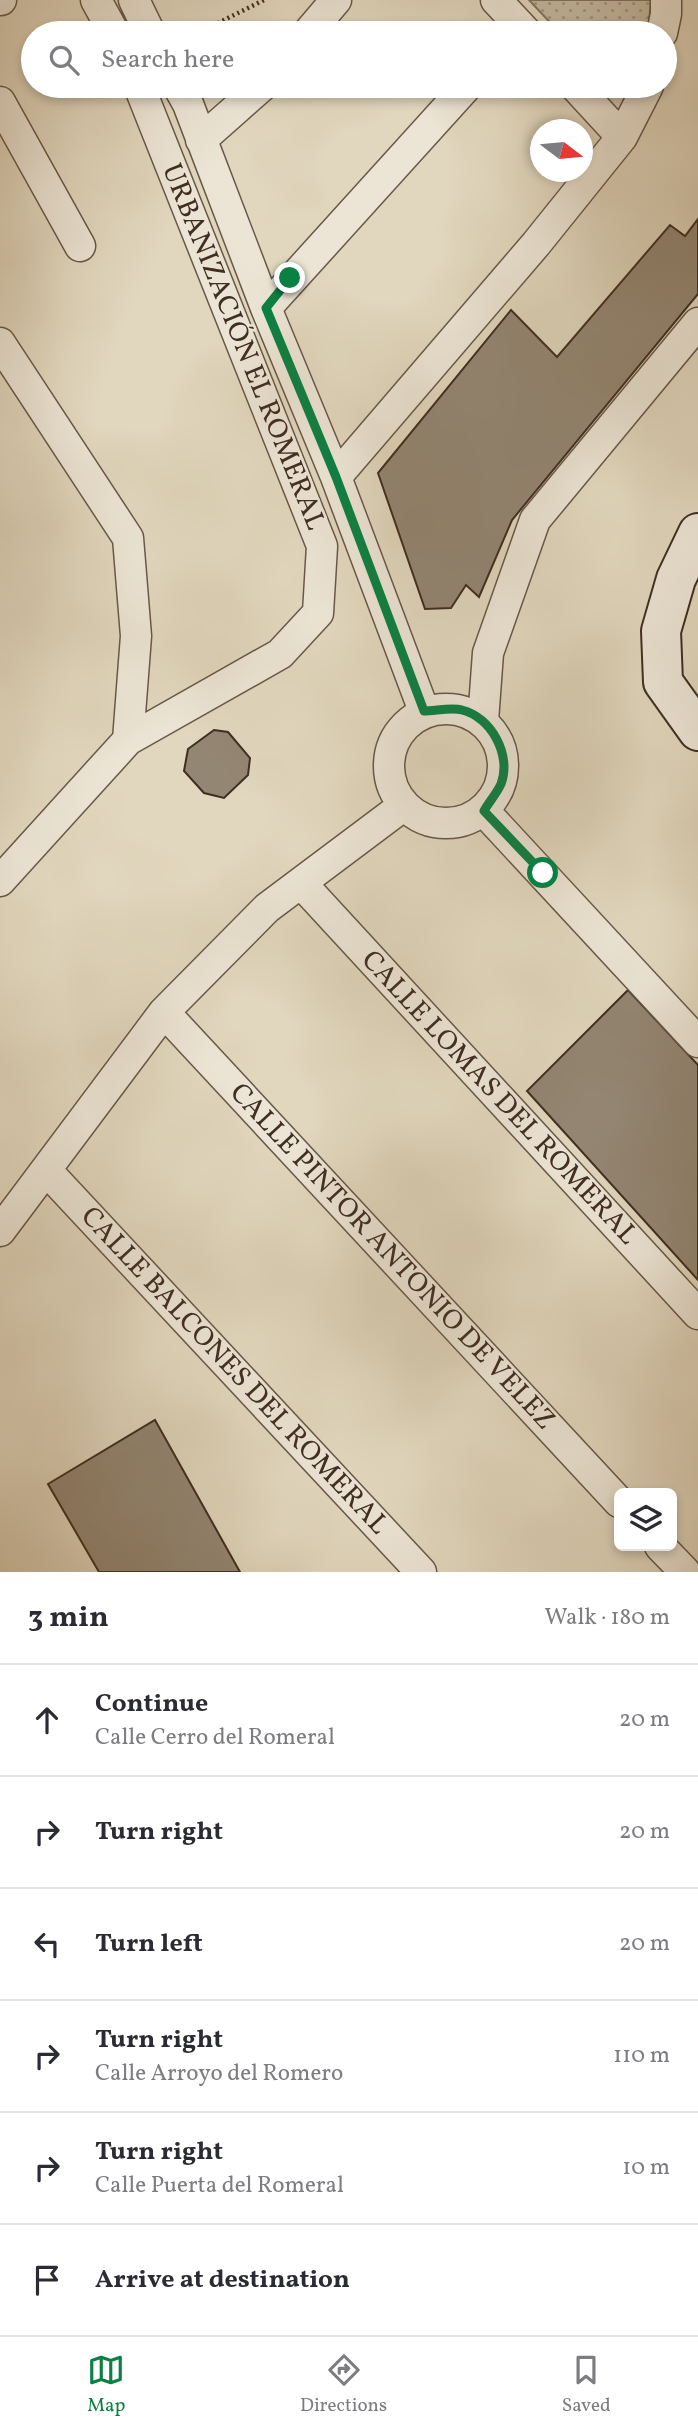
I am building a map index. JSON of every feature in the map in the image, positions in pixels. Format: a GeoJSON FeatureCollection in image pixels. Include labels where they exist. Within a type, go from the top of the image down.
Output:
{"type":"FeatureCollection","features":[{"type":"Feature","properties":{"kind":"street"},"geometry":{"type":"LineString","coordinates":[[96,0],[107,21]]}},
{"type":"Feature","properties":{"kind":"street"},"geometry":{"type":"LineString","coordinates":[[134,0],[144,21]]}},
{"type":"Feature","properties":{"kind":"street"},"geometry":{"type":"LineString","coordinates":[[318,21],[336,0]]}},
{"type":"Feature","properties":{"kind":"street"},"geometry":{"type":"LineString","coordinates":[[496,0],[513,21]]}},
{"type":"Feature","properties":{"kind":"street"},"geometry":{"type":"LineString","coordinates":[[665,21],[666,0]]}},
{"type":"Feature","properties":{"kind":"street","name":"URBANIZACIÓN EL ROMERAL"},"geometry":{"type":"LineString","coordinates":[[0,881],[128,740],[280,654],[318,613],[322,546],[144,98]]}},
{"type":"Feature","properties":{"kind":"street"},"geometry":{"type":"LineString","coordinates":[[185,98],[266,308],[336,477],[424,711]]}},
{"type":"Feature","properties":{"kind":"street"},"geometry":{"type":"LineString","coordinates":[[201,140],[248,98]]}},
{"type":"Feature","properties":{"kind":"street"},"geometry":{"type":"LineString","coordinates":[[266,308],[456,98]]}},
{"type":"Feature","properties":{"kind":"street"},"geometry":{"type":"LineString","coordinates":[[586,98],[622,138]]}},
{"type":"Feature","properties":{"kind":"street"},"geometry":{"type":"LineString","coordinates":[[336,477],[536,244],[622,138],[642,98]]}},
{"type":"Feature","properties":{"kind":"street"},"geometry":{"type":"LineString","coordinates":[[0,102],[80,246]]}},
{"type":"Feature","properties":{"kind":"street"},"geometry":{"type":"LineString","coordinates":[[484,721],[488,653],[535,520],[698,323]]}},
{"type":"Feature","properties":{"kind":"street"},"geometry":{"type":"LineString","coordinates":[[0,343],[128,538],[136,636],[128,740]]}},
{"type":"Feature","properties":{"kind":"street"},"geometry":{"type":"LineString","coordinates":[[698,533],[676,579],[661,631],[663,682],[698,731]]}},
{"type":"Feature","properties":{"kind":"street"},"geometry":{"type":"LineString","coordinates":[[462,709],[484,721],[497,738],[503,756],[502,782],[484,811],[474,818],[436,824],[429,823],[403,806],[394,795],[389,750],[405,724],[424,711],[462,709]]}},
{"type":"Feature","properties":{"kind":"street"},"geometry":{"type":"LineString","coordinates":[[0,1231],[164,1012],[267,908],[403,806]]}},
{"type":"Feature","properties":{"kind":"street"},"geometry":{"type":"LineString","coordinates":[[484,811],[698,1042]]}},
{"type":"Feature","properties":{"kind":"street","name":"CALLE LOMAS DEL ROMERAL"},"geometry":{"type":"LineString","coordinates":[[301,883],[698,1314]]}},
{"type":"Feature","properties":{"kind":"street","name":"CALLE PINTOR ANTONIO DE VELEZ"},"geometry":{"type":"LineString","coordinates":[[164,1012],[614,1497]]}},
{"type":"Feature","properties":{"kind":"street","name":"CALLE BALCONES DEL ROMERAL"},"geometry":{"type":"LineString","coordinates":[[46,1170],[421,1572]]}},
{"type":"Feature","properties":{"kind":"street"},"geometry":{"type":"LineString","coordinates":[[665,1551],[685,1572]]}},
{"type":"Feature","properties":{"kind":"path"},"geometry":{"type":"LineString","coordinates":[[222,21],[264,0]]}},
{"type":"Feature","properties":{"kind":"shaded area"},"geometry":{"type":"Polygon","coordinates":[[[529,0],[651,0],[649,21],[549,21],[529,0]]]}},
{"type":"Feature","properties":{"kind":"building"},"geometry":{"type":"Polygon","coordinates":[[[698,219],[698,294],[512,520],[479,597],[466,585],[451,608],[425,609],[378,473],[511,310],[557,357],[670,225],[685,236],[698,219]]]}},
{"type":"Feature","properties":{"kind":"building"},"geometry":{"type":"Polygon","coordinates":[[[214,730],[228,732],[250,758],[248,775],[224,798],[204,793],[184,771],[188,749],[214,730]]]}},
{"type":"Feature","properties":{"kind":"building"},"geometry":{"type":"Polygon","coordinates":[[[628,990],[698,1065],[698,1280],[527,1091],[628,990]]]}},
{"type":"Feature","properties":{"kind":"building"},"geometry":{"type":"Polygon","coordinates":[[[155,1420],[240,1572],[99,1572],[48,1484],[155,1420]]]}},
{"type":"Feature","properties":{"kind":"route"},"geometry":{"type":"LineString","coordinates":[[290,278],[266,308],[336,477],[424,711],[462,709],[484,721],[497,738],[503,756],[502,782],[484,811],[543,873]]}}]}
